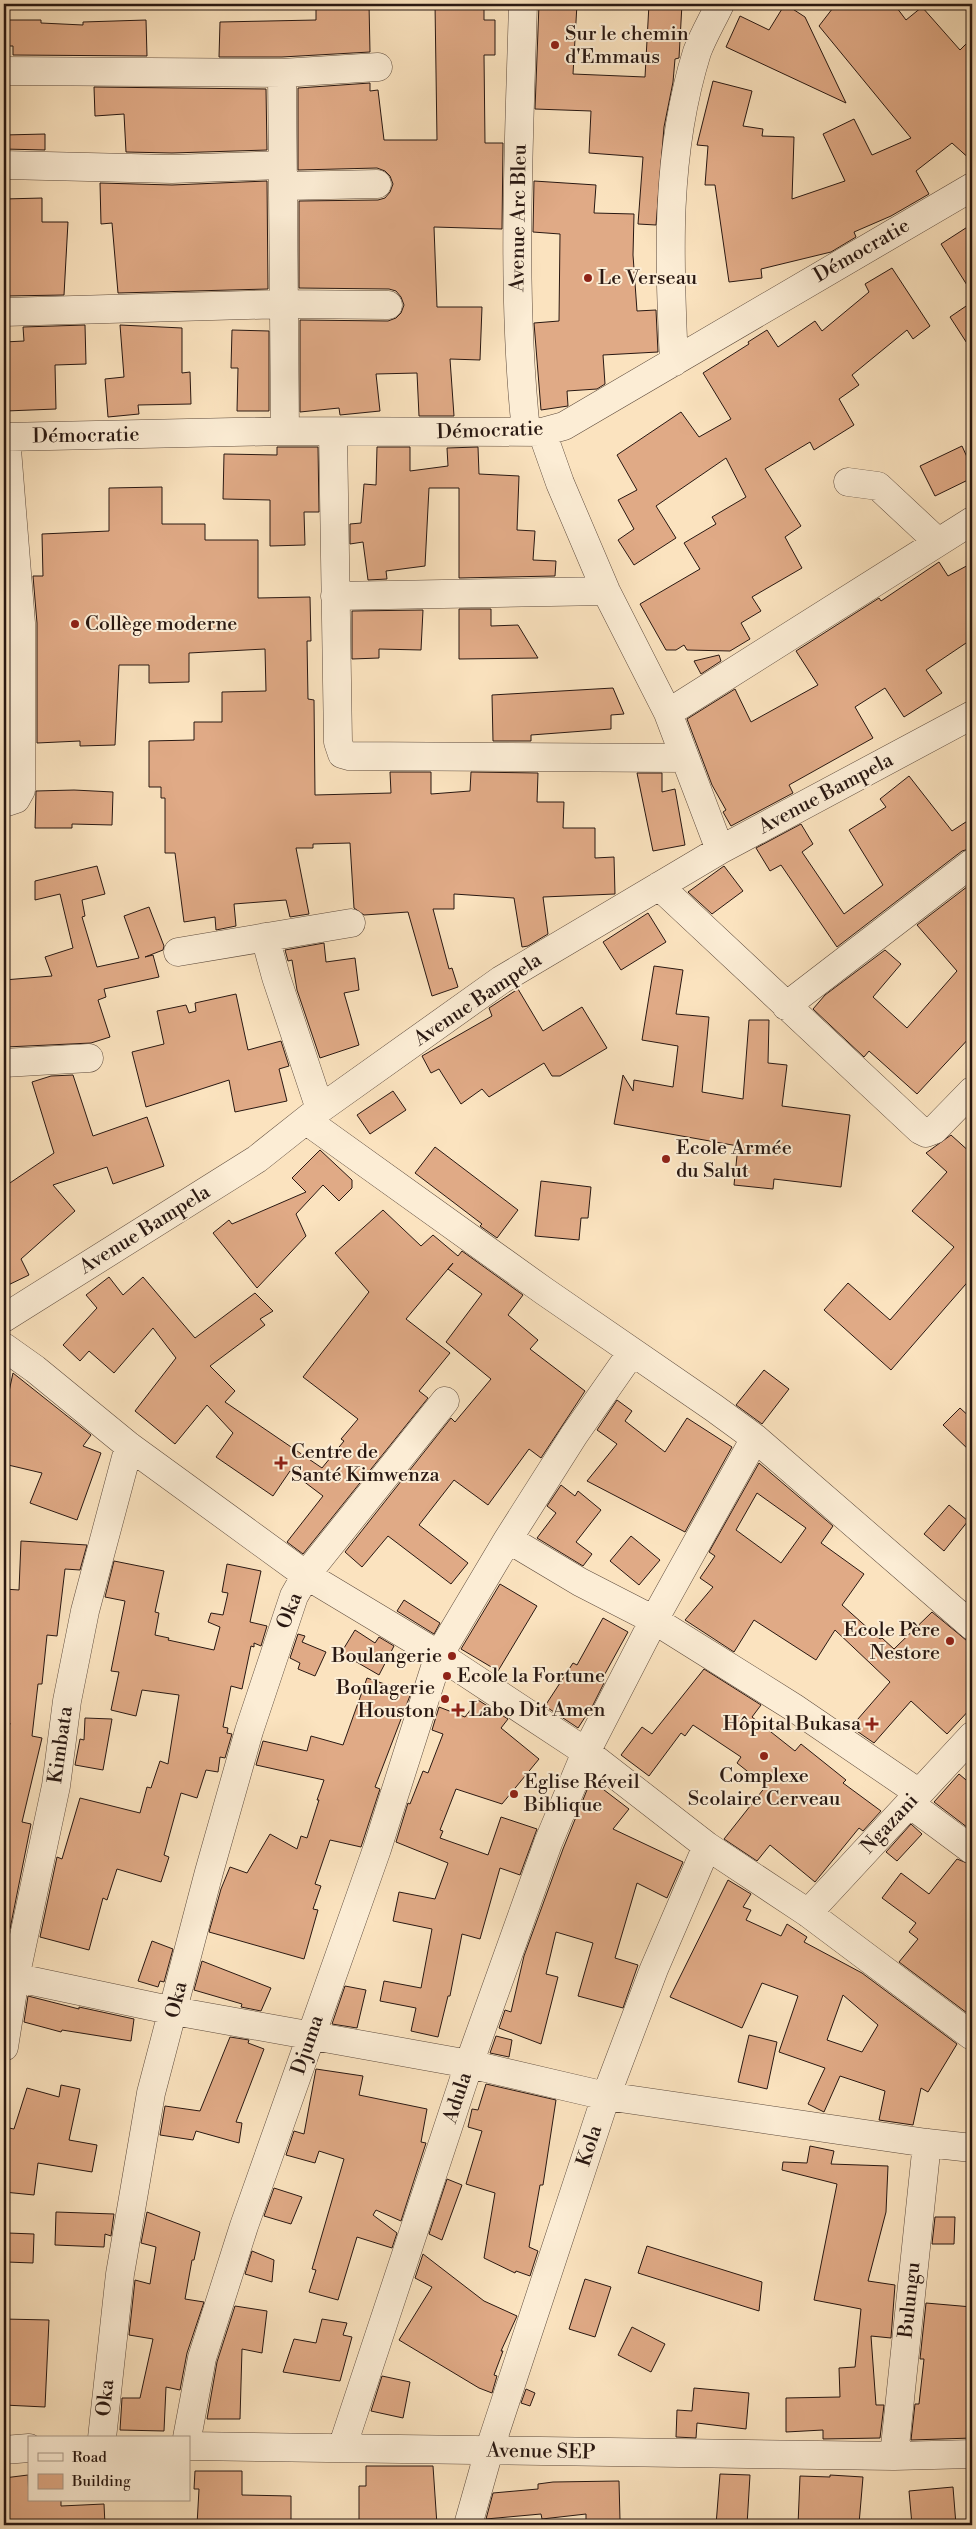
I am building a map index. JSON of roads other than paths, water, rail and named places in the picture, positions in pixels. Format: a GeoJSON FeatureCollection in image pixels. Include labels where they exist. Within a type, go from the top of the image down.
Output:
{"type":"FeatureCollection","features":[{"type":"Feature","properties":{"kind":"street","name":"Avenue Arc Bleu"},"geometry":{"type":"LineString","coordinates":[[523,4],[518,295],[519,367],[534,432],[560,483],[606,590],[668,712],[720,850]]}},
{"type":"Feature","properties":{"kind":"street"},"geometry":{"type":"LineString","coordinates":[[674,362],[669,252],[676,138],[698,51],[720,4]]}},
{"type":"Feature","properties":{"kind":"street"},"geometry":{"type":"LineString","coordinates":[[4,71],[81,70],[282,73],[378,67]]}},
{"type":"Feature","properties":{"kind":"street"},"geometry":{"type":"LineString","coordinates":[[282,73],[286,304],[285,431]]}},
{"type":"Feature","properties":{"kind":"street"},"geometry":{"type":"LineString","coordinates":[[4,165],[172,169],[377,184]]}},
{"type":"Feature","properties":{"kind":"street","name":"Démocratie"},"geometry":{"type":"LineString","coordinates":[[5,437],[285,431],[534,432],[572,422],[972,187]]}},
{"type":"Feature","properties":{"kind":"street"},"geometry":{"type":"LineString","coordinates":[[4,312],[286,304],[388,305]]}},
{"type":"Feature","properties":{"kind":"street"},"geometry":{"type":"LineString","coordinates":[[333,432],[338,742],[342,754],[349,756],[684,758]]}},
{"type":"Feature","properties":{"kind":"street"},"geometry":{"type":"LineString","coordinates":[[4,803],[16,798],[21,790],[21,623],[5,437]]}},
{"type":"Feature","properties":{"kind":"street"},"geometry":{"type":"LineString","coordinates":[[848,482],[878,486],[938,542]]}},
{"type":"Feature","properties":{"kind":"street"},"geometry":{"type":"LineString","coordinates":[[668,712],[972,520]]}},
{"type":"Feature","properties":{"kind":"street"},"geometry":{"type":"LineString","coordinates":[[335,596],[606,590]]}},
{"type":"Feature","properties":{"kind":"street","name":"Avenue Bampela"},"geometry":{"type":"LineString","coordinates":[[4,1318],[249,1164],[501,980],[720,850],[972,715]]}},
{"type":"Feature","properties":{"kind":"street"},"geometry":{"type":"LineString","coordinates":[[786,1006],[972,863]]}},
{"type":"Feature","properties":{"kind":"street"},"geometry":{"type":"LineString","coordinates":[[659,886],[920,1130],[926,1133],[934,1130],[972,1091]]}},
{"type":"Feature","properties":{"kind":"street"},"geometry":{"type":"LineString","coordinates":[[178,952],[351,923]]}},
{"type":"Feature","properties":{"kind":"street"},"geometry":{"type":"LineString","coordinates":[[265,937],[314,1115],[632,1352],[755,1438],[972,1626]]}},
{"type":"Feature","properties":{"kind":"street"},"geometry":{"type":"LineString","coordinates":[[4,1063],[89,1058]]}},
{"type":"Feature","properties":{"kind":"street"},"geometry":{"type":"LineString","coordinates":[[4,1347],[35,1369],[129,1446],[306,1575],[439,1655],[586,1752],[708,1846],[808,1913],[972,2036]]}},
{"type":"Feature","properties":{"kind":"street","name":"Djuma"},"geometry":{"type":"LineString","coordinates":[[187,2436],[202,2358],[244,2226],[376,1849],[439,1655],[508,1539],[574,1435],[632,1352]]}},
{"type":"Feature","properties":{"kind":"street","name":"Oka"},"geometry":{"type":"LineString","coordinates":[[102,2436],[130,2202],[151,2093],[209,1872],[249,1731],[294,1596],[306,1575],[445,1401]]}},
{"type":"Feature","properties":{"kind":"street","name":"Adula"},"geometry":{"type":"LineString","coordinates":[[342,2448],[469,2064],[548,1843],[586,1752],[654,1620],[755,1438]]}},
{"type":"Feature","properties":{"kind":"street","name":"Kimbata"},"geometry":{"type":"LineString","coordinates":[[4,2047],[9,1976],[56,1786],[67,1701],[85,1611],[129,1446]]}},
{"type":"Feature","properties":{"kind":"street"},"geometry":{"type":"LineString","coordinates":[[508,1539],[580,1582],[654,1620],[793,1707],[914,1798],[972,1850]]}},
{"type":"Feature","properties":{"kind":"street","name":"Ngazani"},"geometry":{"type":"LineString","coordinates":[[808,1913],[972,1736]]}},
{"type":"Feature","properties":{"kind":"street","name":"Kola"},"geometry":{"type":"LineString","coordinates":[[468,2525],[489,2451],[606,2096],[654,1970],[708,1846]]}},
{"type":"Feature","properties":{"kind":"street"},"geometry":{"type":"LineString","coordinates":[[9,1976],[174,2011],[469,2064],[606,2096],[972,2148]]}},
{"type":"Feature","properties":{"kind":"street","name":"Bulungu"},"geometry":{"type":"LineString","coordinates":[[894,2456],[927,2143]]}},
{"type":"Feature","properties":{"kind":"street","name":"Avenue SEP"},"geometry":{"type":"LineString","coordinates":[[190,2446],[894,2456],[972,2454]]}},
{"type":"Feature","properties":{"kind":"street"},"geometry":{"type":"LineString","coordinates":[[4,2450],[28,2448]]}},
{"type":"Feature","properties":{"kind":"place","name":"Sur le chemin d'Emmaus"},"geometry":{"type":"Point","coordinates":[555,45]}},
{"type":"Feature","properties":{"kind":"place","name":"Le Verseau"},"geometry":{"type":"Point","coordinates":[588,278]}},
{"type":"Feature","properties":{"kind":"place","name":"Collège moderne"},"geometry":{"type":"Point","coordinates":[75,624]}},
{"type":"Feature","properties":{"kind":"place","name":"Ecole Armée du Salut"},"geometry":{"type":"Point","coordinates":[666,1159]}},
{"type":"Feature","properties":{"kind":"place","name":"Centre de Santé Kimwenza"},"geometry":{"type":"Point","coordinates":[281,1463]}},
{"type":"Feature","properties":{"kind":"place","name":"Ecole Père Nestore"},"geometry":{"type":"Point","coordinates":[950,1641]}},
{"type":"Feature","properties":{"kind":"place","name":"Boulangerie"},"geometry":{"type":"Point","coordinates":[452,1656]}},
{"type":"Feature","properties":{"kind":"place","name":"Ecole la Fortune"},"geometry":{"type":"Point","coordinates":[447,1676]}},
{"type":"Feature","properties":{"kind":"place","name":"Boulagerie Houston"},"geometry":{"type":"Point","coordinates":[445,1699]}},
{"type":"Feature","properties":{"kind":"place","name":"Labo Dit Amen"},"geometry":{"type":"Point","coordinates":[458,1710]}},
{"type":"Feature","properties":{"kind":"place","name":"Hôpital Bukasa"},"geometry":{"type":"Point","coordinates":[872,1724]}},
{"type":"Feature","properties":{"kind":"place","name":"Complexe Scolaire Cerveau"},"geometry":{"type":"Point","coordinates":[764,1756]}},
{"type":"Feature","properties":{"kind":"place","name":"Eglise Réveil Biblique"},"geometry":{"type":"Point","coordinates":[514,1794]}}]}
